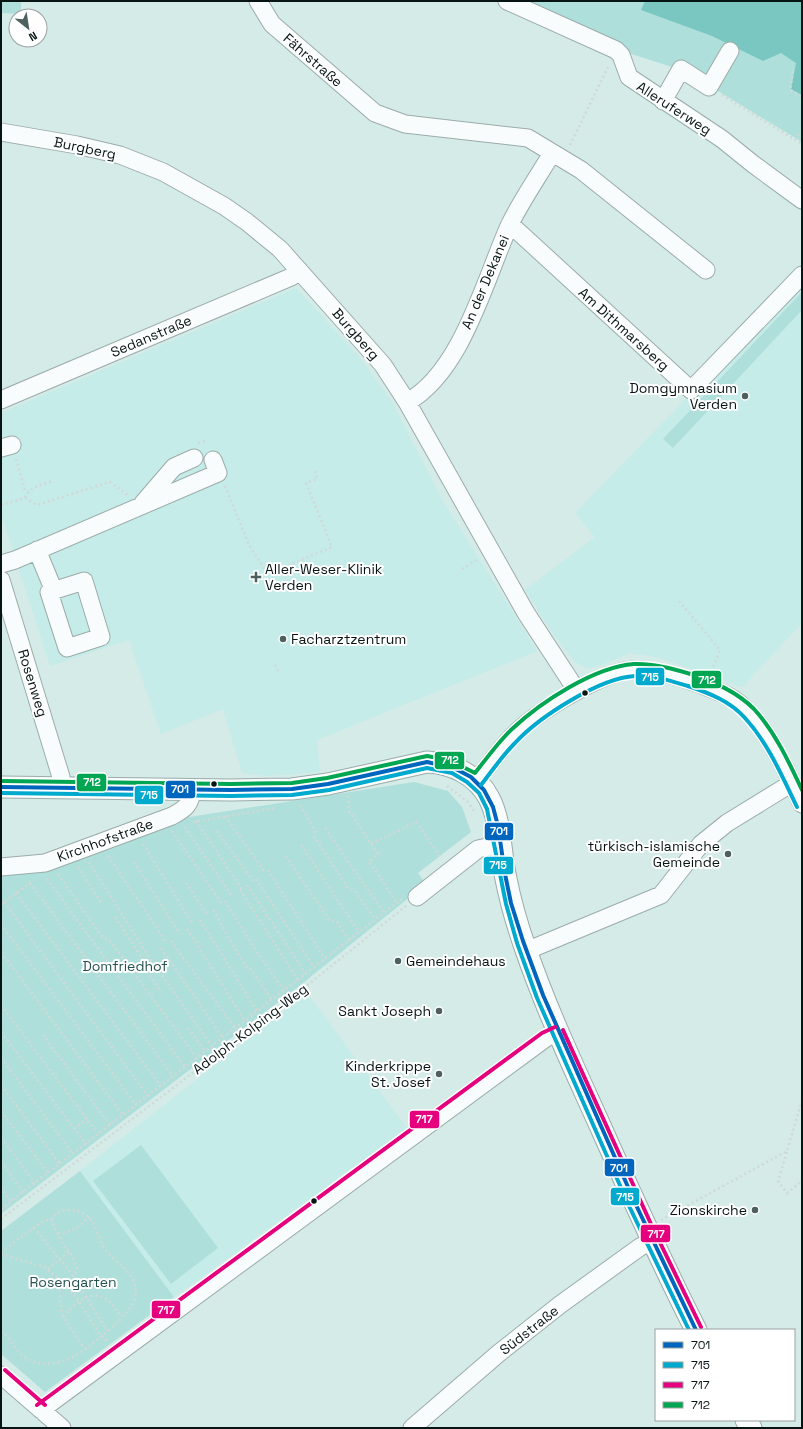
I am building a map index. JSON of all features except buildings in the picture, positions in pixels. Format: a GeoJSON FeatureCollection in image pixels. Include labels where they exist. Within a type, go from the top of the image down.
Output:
{"type":"FeatureCollection","features":[{"type":"Feature","properties":{"kind":"main road"},"geometry":{"type":"LineString","coordinates":[[1,787],[254,790],[310,787],[427,762],[440,762],[456,767],[476,781],[484,790],[492,805],[501,844],[510,899],[526,951],[558,1032],[658,1234],[696,1329]]}},
{"type":"Feature","properties":{"kind":"street","name":"Fährstraße"},"geometry":{"type":"LineString","coordinates":[[258,1],[272,24],[375,114],[405,124],[528,138],[558,156]]}},
{"type":"Feature","properties":{"kind":"street"},"geometry":{"type":"LineString","coordinates":[[506,1],[616,50]]}},
{"type":"Feature","properties":{"kind":"street","name":"Alleruferweg"},"geometry":{"type":"LineString","coordinates":[[616,50],[621,55],[629,77],[662,101],[722,139],[802,200]]}},
{"type":"Feature","properties":{"kind":"street"},"geometry":{"type":"LineString","coordinates":[[662,101],[681,69],[709,87],[730,51]]}},
{"type":"Feature","properties":{"kind":"street","name":"Burgberg"},"geometry":{"type":"LineString","coordinates":[[1,132],[78,145],[120,155],[163,172],[201,192],[247,222],[280,249],[383,365],[407,402],[526,613],[578,692]]}},
{"type":"Feature","properties":{"kind":"street"},"geometry":{"type":"LineString","coordinates":[[558,156],[581,170],[706,270]]}},
{"type":"Feature","properties":{"kind":"street","name":"An der Dekanei"},"geometry":{"type":"LineString","coordinates":[[407,402],[416,397],[439,374],[454,352],[510,224],[558,156]]}},
{"type":"Feature","properties":{"kind":"street","name":"Am Dithmarsberg"},"geometry":{"type":"LineString","coordinates":[[510,224],[691,390],[802,275]]}},
{"type":"Feature","properties":{"kind":"street","name":"Sedanstraße"},"geometry":{"type":"LineString","coordinates":[[1,400],[290,277],[299,270]]}},
{"type":"Feature","properties":{"kind":"street"},"geometry":{"type":"LineString","coordinates":[[137,503],[174,467],[194,458]]}},
{"type":"Feature","properties":{"kind":"street"},"geometry":{"type":"LineString","coordinates":[[1,564],[37,550],[137,503],[218,473],[213,460]]}},
{"type":"Feature","properties":{"kind":"street"},"geometry":{"type":"LineString","coordinates":[[37,550],[54,591]]}},
{"type":"Feature","properties":{"kind":"street","name":"Rosenweg"},"geometry":{"type":"LineString","coordinates":[[1,580],[61,777],[62,788]]}},
{"type":"Feature","properties":{"kind":"street"},"geometry":{"type":"LineString","coordinates":[[476,781],[516,732],[542,713],[606,677],[634,670],[664,673],[706,686],[730,697],[740,704],[755,720],[772,746],[798,793],[727,823],[701,844],[661,896],[526,951]]}},
{"type":"Feature","properties":{"kind":"street","name":"Kirchhofstraße"},"geometry":{"type":"LineString","coordinates":[[1,867],[45,862],[135,830],[181,811],[188,806],[192,800],[192,789]]}},
{"type":"Feature","properties":{"kind":"street"},"geometry":{"type":"LineString","coordinates":[[412,896],[450,871],[478,849],[501,844]]}},
{"type":"Feature","properties":{"kind":"street"},"geometry":{"type":"LineString","coordinates":[[41,1410],[310,1210],[546,1038],[558,1032]]}},
{"type":"Feature","properties":{"kind":"street","name":"Südstraße"},"geometry":{"type":"LineString","coordinates":[[412,1428],[499,1353],[549,1314],[658,1234]]}},
{"type":"Feature","properties":{"kind":"street"},"geometry":{"type":"LineString","coordinates":[[1,1375],[62,1428]]}},
{"type":"Feature","properties":{"kind":"path"},"geometry":{"type":"LineString","coordinates":[[558,156],[616,50]]}},
{"type":"Feature","properties":{"kind":"path"},"geometry":{"type":"LineString","coordinates":[[793,71],[790,90],[802,97]]}},
{"type":"Feature","properties":{"kind":"path"},"geometry":{"type":"LineString","coordinates":[[709,87],[802,144]]}},
{"type":"Feature","properties":{"kind":"path"},"geometry":{"type":"LineString","coordinates":[[795,140],[802,130]]}},
{"type":"Feature","properties":{"kind":"path"},"geometry":{"type":"LineString","coordinates":[[6,447],[25,490],[28,492]]}},
{"type":"Feature","properties":{"kind":"path"},"geometry":{"type":"LineString","coordinates":[[226,489],[249,545],[268,574],[332,547],[306,483],[317,478],[315,471]]}},
{"type":"Feature","properties":{"kind":"path"},"geometry":{"type":"LineString","coordinates":[[25,498],[28,492],[36,486],[52,481],[51,480]]}},
{"type":"Feature","properties":{"kind":"path"},"geometry":{"type":"LineString","coordinates":[[1,505],[25,498],[37,505],[110,482],[137,503]]}},
{"type":"Feature","properties":{"kind":"path"},"geometry":{"type":"LineString","coordinates":[[462,569],[480,558]]}},
{"type":"Feature","properties":{"kind":"path"},"geometry":{"type":"LineString","coordinates":[[679,601],[720,650],[706,686]]}},
{"type":"Feature","properties":{"kind":"path"},"geometry":{"type":"LineString","coordinates":[[276,665],[279,672]]}},
{"type":"Feature","properties":{"kind":"path"},"geometry":{"type":"LineString","coordinates":[[348,792],[349,810],[378,854],[369,861],[397,903]]}},
{"type":"Feature","properties":{"kind":"path"},"geometry":{"type":"LineString","coordinates":[[342,798],[348,797]]}},
{"type":"Feature","properties":{"kind":"path"},"geometry":{"type":"LineString","coordinates":[[292,806],[307,803]]}},
{"type":"Feature","properties":{"kind":"path"},"geometry":{"type":"LineString","coordinates":[[300,804],[315,835],[348,888],[356,892],[376,920]]}},
{"type":"Feature","properties":{"kind":"path"},"geometry":{"type":"LineString","coordinates":[[232,896],[182,823],[277,808]]}},
{"type":"Feature","properties":{"kind":"path"},"geometry":{"type":"LineString","coordinates":[[225,816],[266,871],[325,959]]}},
{"type":"Feature","properties":{"kind":"path"},"geometry":{"type":"LineString","coordinates":[[196,821],[298,980]]}},
{"type":"Feature","properties":{"kind":"path"},"geometry":{"type":"LineString","coordinates":[[371,844],[416,822],[450,871]]}},
{"type":"Feature","properties":{"kind":"path"},"geometry":{"type":"LineString","coordinates":[[169,826],[222,904]]}},
{"type":"Feature","properties":{"kind":"path"},"geometry":{"type":"LineString","coordinates":[[325,828],[384,913]]}},
{"type":"Feature","properties":{"kind":"path"},"geometry":{"type":"LineString","coordinates":[[135,830],[193,924]]}},
{"type":"Feature","properties":{"kind":"path"},"geometry":{"type":"LineString","coordinates":[[217,831],[253,881]]}},
{"type":"Feature","properties":{"kind":"path"},"geometry":{"type":"LineString","coordinates":[[302,845],[359,932]]}},
{"type":"Feature","properties":{"kind":"path"},"geometry":{"type":"LineString","coordinates":[[105,850],[167,943]]}},
{"type":"Feature","properties":{"kind":"path"},"geometry":{"type":"LineString","coordinates":[[286,856],[329,920],[337,922],[350,940]]}},
{"type":"Feature","properties":{"kind":"path"},"geometry":{"type":"LineString","coordinates":[[86,857],[149,957],[212,1046]]}},
{"type":"Feature","properties":{"kind":"path"},"geometry":{"type":"LineString","coordinates":[[74,862],[102,904]]}},
{"type":"Feature","properties":{"kind":"path"},"geometry":{"type":"LineString","coordinates":[[134,862],[180,934]]}},
{"type":"Feature","properties":{"kind":"path"},"geometry":{"type":"LineString","coordinates":[[55,869],[102,936],[111,942],[197,1058]]}},
{"type":"Feature","properties":{"kind":"path"},"geometry":{"type":"LineString","coordinates":[[43,873],[185,1067]]}},
{"type":"Feature","properties":{"kind":"path"},"geometry":{"type":"LineString","coordinates":[[38,877],[2,903],[148,1096]]}},
{"type":"Feature","properties":{"kind":"path"},"geometry":{"type":"LineString","coordinates":[[256,879],[314,967]]}},
{"type":"Feature","properties":{"kind":"path"},"geometry":{"type":"LineString","coordinates":[[30,883],[174,1076]]}},
{"type":"Feature","properties":{"kind":"path"},"geometry":{"type":"LineString","coordinates":[[186,883],[207,914]]}},
{"type":"Feature","properties":{"kind":"path"},"geometry":{"type":"LineString","coordinates":[[247,885],[306,974]]}},
{"type":"Feature","properties":{"kind":"path"},"geometry":{"type":"LineString","coordinates":[[16,893],[161,1086]]}},
{"type":"Feature","properties":{"kind":"path"},"geometry":{"type":"LineString","coordinates":[[1,1210],[359,932],[397,903],[412,896]]}},
{"type":"Feature","properties":{"kind":"path","name":"Adolph-Kolping-Weg"},"geometry":{"type":"LineString","coordinates":[[1,1218],[304,988],[412,896]]}},
{"type":"Feature","properties":{"kind":"path"},"geometry":{"type":"LineString","coordinates":[[225,901],[251,943],[284,991]]}},
{"type":"Feature","properties":{"kind":"path"},"geometry":{"type":"LineString","coordinates":[[213,910],[245,966],[250,968],[272,1000]]}},
{"type":"Feature","properties":{"kind":"path"},"geometry":{"type":"LineString","coordinates":[[115,917],[144,961]]}},
{"type":"Feature","properties":{"kind":"path"},"geometry":{"type":"LineString","coordinates":[[200,920],[257,1011]]}},
{"type":"Feature","properties":{"kind":"path"},"geometry":{"type":"LineString","coordinates":[[1,924],[136,1105]]}},
{"type":"Feature","properties":{"kind":"path"},"geometry":{"type":"LineString","coordinates":[[187,929],[245,1021]]}},
{"type":"Feature","properties":{"kind":"path"},"geometry":{"type":"LineString","coordinates":[[171,940],[235,1028]]}},
{"type":"Feature","properties":{"kind":"path"},"geometry":{"type":"LineString","coordinates":[[161,948],[223,1038]]}},
{"type":"Feature","properties":{"kind":"path"},"geometry":{"type":"LineString","coordinates":[[1,952],[123,1115]]}},
{"type":"Feature","properties":{"kind":"path"},"geometry":{"type":"LineString","coordinates":[[140,963],[161,992]]}},
{"type":"Feature","properties":{"kind":"path"},"geometry":{"type":"LineString","coordinates":[[1,1005],[96,1131]]}},
{"type":"Feature","properties":{"kind":"path"},"geometry":{"type":"LineString","coordinates":[[188,1028],[205,1052]]}},
{"type":"Feature","properties":{"kind":"path"},"geometry":{"type":"LineString","coordinates":[[1,1032],[86,1144]]}},
{"type":"Feature","properties":{"kind":"path"},"geometry":{"type":"LineString","coordinates":[[43,1035],[110,1125]]}},
{"type":"Feature","properties":{"kind":"path"},"geometry":{"type":"LineString","coordinates":[[1,1058],[73,1154]]}},
{"type":"Feature","properties":{"kind":"path"},"geometry":{"type":"LineString","coordinates":[[1,1085],[60,1164]]}},
{"type":"Feature","properties":{"kind":"path"},"geometry":{"type":"LineString","coordinates":[[802,1100],[778,1181],[786,1193],[802,1181]]}},
{"type":"Feature","properties":{"kind":"path"},"geometry":{"type":"LineString","coordinates":[[1,1111],[48,1173]]}},
{"type":"Feature","properties":{"kind":"path"},"geometry":{"type":"LineString","coordinates":[[74,1129],[87,1120]]}},
{"type":"Feature","properties":{"kind":"path"},"geometry":{"type":"LineString","coordinates":[[1,1138],[35,1183]]}},
{"type":"Feature","properties":{"kind":"path"},"geometry":{"type":"LineString","coordinates":[[659,1221],[787,1151]]}},
{"type":"Feature","properties":{"kind":"path"},"geometry":{"type":"LineString","coordinates":[[1,1162],[23,1192]]}},
{"type":"Feature","properties":{"kind":"path"},"geometry":{"type":"LineString","coordinates":[[1,1188],[12,1202]]}},
{"type":"Feature","properties":{"kind":"path"},"geometry":{"type":"LineString","coordinates":[[1,1253],[43,1221],[51,1218],[55,1214],[67,1209],[82,1212],[90,1216],[106,1250],[126,1270],[134,1281],[135,1298],[131,1307],[103,1335],[85,1350],[68,1360],[42,1364],[32,1361],[18,1352],[6,1335],[1,1332]]}},
{"type":"Feature","properties":{"kind":"path"},"geometry":{"type":"LineString","coordinates":[[656,1214],[659,1221],[658,1234]]}},
{"type":"Feature","properties":{"kind":"path"},"geometry":{"type":"LineString","coordinates":[[58,1233],[67,1233],[77,1228],[90,1216]]}},
{"type":"Feature","properties":{"kind":"path"},"geometry":{"type":"LineString","coordinates":[[51,1218],[63,1245],[69,1251],[77,1269],[73,1277]]}},
{"type":"Feature","properties":{"kind":"path"},"geometry":{"type":"LineString","coordinates":[[34,1228],[73,1277],[107,1330]]}},
{"type":"Feature","properties":{"kind":"path"},"geometry":{"type":"LineString","coordinates":[[48,1269],[69,1251]]}},
{"type":"Feature","properties":{"kind":"path"},"geometry":{"type":"LineString","coordinates":[[1,1253],[14,1256],[48,1269],[79,1302],[99,1333],[103,1335],[117,1354]]}},
{"type":"Feature","properties":{"kind":"path"},"geometry":{"type":"LineString","coordinates":[[59,1279],[64,1317],[85,1350]]}},
{"type":"Feature","properties":{"kind":"path"},"geometry":{"type":"LineString","coordinates":[[64,1317],[79,1302],[92,1294],[98,1295],[117,1310],[121,1317]]}},
{"type":"Feature","properties":{"kind":"shaded area"},"geometry":{"type":"Polygon","coordinates":[[[645,1],[802,1],[802,95],[791,89],[796,63],[781,53],[763,61],[712,36],[641,10],[645,1]]]}},
{"type":"Feature","properties":{"kind":"shaded area","name":"Domgymnasium Verden"},"geometry":{"type":"Polygon","coordinates":[[[802,279],[802,623],[742,687],[660,658],[630,653],[599,666],[586,668],[574,661],[551,631],[525,590],[595,537],[575,513],[802,279]]]}},
{"type":"Feature","properties":{"kind":"shaded area","name":"Aller-Weser-Klinik Verden"},"geometry":{"type":"Polygon","coordinates":[[[296,288],[361,359],[392,402],[444,503],[537,651],[317,740],[320,772],[268,776],[242,773],[223,709],[161,734],[129,640],[50,666],[1,514],[1,413],[296,288]]]}},
{"type":"Feature","properties":{"kind":"shaded area"},"geometry":{"type":"Polygon","coordinates":[[[307,993],[407,1128],[174,1297],[80,1171],[307,993]]]}},
{"type":"Feature","properties":{"kind":"green space"},"geometry":{"type":"Polygon","coordinates":[[[1,1],[21,1],[21,8],[8,8],[8,13],[1,13],[1,1]]]}},
{"type":"Feature","properties":{"kind":"green space"},"geometry":{"type":"Polygon","coordinates":[[[506,1],[802,1],[802,142],[685,71],[628,53],[506,1]]]}},
{"type":"Feature","properties":{"kind":"green space"},"geometry":{"type":"Polygon","coordinates":[[[802,292],[802,310],[673,448],[663,439],[802,292]]]}},
{"type":"Feature","properties":{"kind":"green space","name":"Domfriedhof"},"geometry":{"type":"Polygon","coordinates":[[[414,782],[448,791],[462,807],[471,832],[418,873],[426,884],[298,987],[1,1214],[1,872],[183,818],[414,782]]]}},
{"type":"Feature","properties":{"kind":"green space"},"geometry":{"type":"Polygon","coordinates":[[[141,1145],[218,1248],[171,1284],[93,1181],[141,1145]]]}},
{"type":"Feature","properties":{"kind":"green space","name":"Rosengarten"},"geometry":{"type":"Polygon","coordinates":[[[80,1171],[174,1297],[45,1392],[1,1354],[1,1231],[80,1171]]]}},
{"type":"Feature","properties":{"kind":"transit line","name":"712"},"geometry":{"type":"LineString","coordinates":[[1,781],[231,784],[292,783],[327,778],[427,756],[449,760],[475,773],[512,729],[553,697],[585,679],[602,672],[634,664],[649,664],[694,675],[710,681],[741,698],[754,709],[769,727],[787,758],[802,790]]}},
{"type":"Feature","properties":{"kind":"transit line","name":"715"},"geometry":{"type":"LineString","coordinates":[[481,785],[501,758],[515,743],[539,722],[570,700],[620,678],[641,676],[655,677],[688,686],[719,698],[739,712],[761,738],[768,749],[797,807]]}},
{"type":"Feature","properties":{"kind":"transit line","name":"701"},"geometry":{"type":"LineString","coordinates":[[1,787],[231,790],[292,789],[328,784],[427,762],[454,768],[471,777],[484,790],[493,807],[498,826],[511,903],[543,995],[636,1205],[696,1329]]}},
{"type":"Feature","properties":{"kind":"transit line","name":"715"},"geometry":{"type":"LineString","coordinates":[[1,793],[231,796],[292,795],[329,790],[427,768],[452,773],[467,782],[479,793],[487,809],[506,904],[517,943],[537,998],[630,1208],[689,1329]]}},
{"type":"Feature","properties":{"kind":"transit line","name":"717"},"geometry":{"type":"LineString","coordinates":[[37,1405],[542,1033],[555,1027]]}},
{"type":"Feature","properties":{"kind":"transit line","name":"717"},"geometry":{"type":"LineString","coordinates":[[563,1030],[651,1224],[701,1327]]}},
{"type":"Feature","properties":{"kind":"transit line","name":"717"},"geometry":{"type":"LineString","coordinates":[[5,1370],[45,1405]]}},
{"type":"Feature","properties":{"kind":"place","name":"Domgymnasium Verden"},"geometry":{"type":"Point","coordinates":[745,396]}},
{"type":"Feature","properties":{"kind":"place","name":"Aller-Weser-Klinik Verden"},"geometry":{"type":"Point","coordinates":[256,577]}},
{"type":"Feature","properties":{"kind":"place","name":"Facharztzentrum"},"geometry":{"type":"Point","coordinates":[283,639]}},
{"type":"Feature","properties":{"kind":"place","name":"türkisch-islamische Gemeinde"},"geometry":{"type":"Point","coordinates":[728,854]}},
{"type":"Feature","properties":{"kind":"place","name":"Gemeindehaus"},"geometry":{"type":"Point","coordinates":[398,961]}},
{"type":"Feature","properties":{"kind":"place","name":"Sankt Joseph"},"geometry":{"type":"Point","coordinates":[439,1011]}},
{"type":"Feature","properties":{"kind":"place","name":"Kinderkrippe St. Josef"},"geometry":{"type":"Point","coordinates":[439,1074]}},
{"type":"Feature","properties":{"kind":"place","name":"Zionskirche"},"geometry":{"type":"Point","coordinates":[755,1210]}}]}
